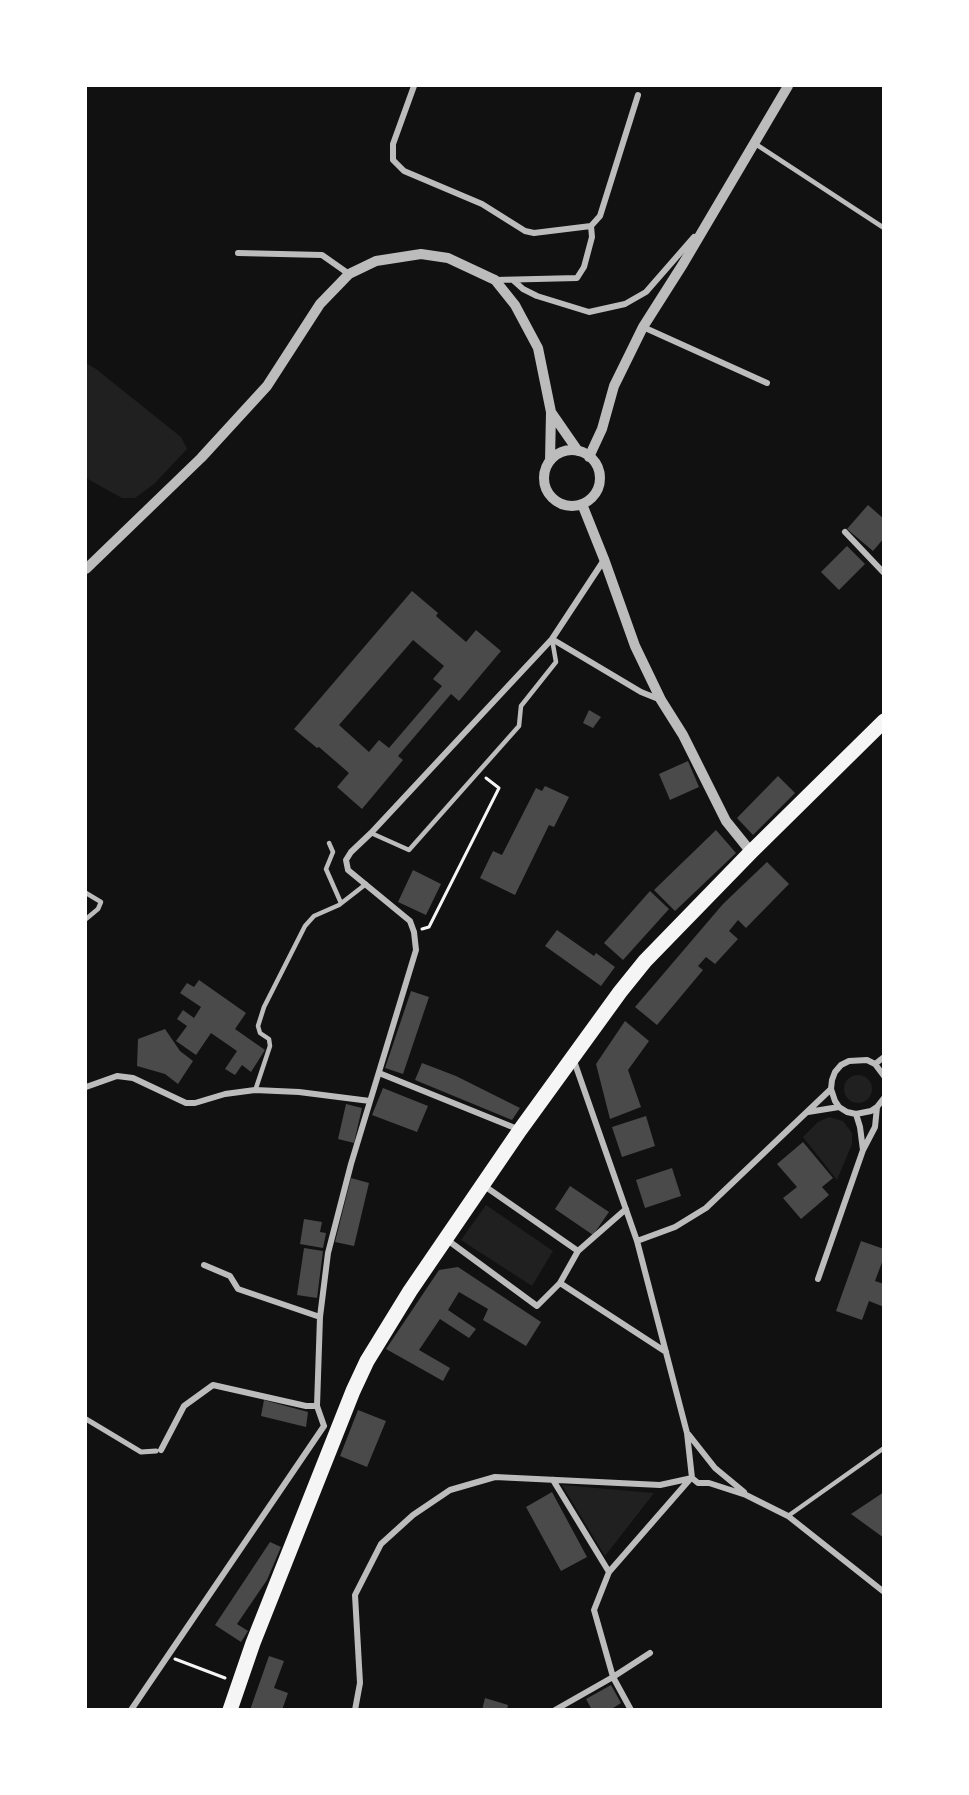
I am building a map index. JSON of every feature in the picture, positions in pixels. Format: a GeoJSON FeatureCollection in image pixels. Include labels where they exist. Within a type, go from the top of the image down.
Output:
{"type":"FeatureCollection","features":[{"type":"Feature","properties":{"kind":"main road"},"geometry":{"type":"LineString","coordinates":[[230,1710],[331,1428],[367,1361],[410,1291],[520,1130],[645,961],[749,854],[884,721]]}},
{"type":"Feature","properties":{"kind":"street"},"geometry":{"type":"LineString","coordinates":[[414,86],[393,144],[393,160],[404,171],[482,204],[525,231],[534,233],[591,226],[600,216],[638,95]]}},
{"type":"Feature","properties":{"kind":"street"},"geometry":{"type":"LineString","coordinates":[[589,457],[602,429],[614,386],[643,327],[788,86]]}},
{"type":"Feature","properties":{"kind":"street"},"geometry":{"type":"LineString","coordinates":[[86,569],[201,458],[267,386],[320,304],[350,274],[376,261],[422,254],[448,258],[495,280],[577,278],[584,267],[592,237],[591,226]]}},
{"type":"Feature","properties":{"kind":"street"},"geometry":{"type":"LineString","coordinates":[[513,280],[537,296],[589,312],[625,303],[646,292],[703,228]]}},
{"type":"Feature","properties":{"kind":"street"},"geometry":{"type":"LineString","coordinates":[[238,253],[322,255],[350,274]]}},
{"type":"Feature","properties":{"kind":"street"},"geometry":{"type":"LineString","coordinates":[[495,280],[514,305],[538,348],[551,412],[550,461],[544,478],[545,487],[549,495],[564,505],[582,504],[594,494],[599,478],[598,470],[589,457],[578,451],[551,412]]}},
{"type":"Feature","properties":{"kind":"street"},"geometry":{"type":"LineString","coordinates":[[643,327],[767,383]]}},
{"type":"Feature","properties":{"kind":"street"},"geometry":{"type":"LineString","coordinates":[[550,461],[563,452],[578,451]]}},
{"type":"Feature","properties":{"kind":"street"},"geometry":{"type":"LineString","coordinates":[[582,504],[635,646],[661,700],[683,735],[726,820],[749,854]]}},
{"type":"Feature","properties":{"kind":"street"},"geometry":{"type":"LineString","coordinates":[[845,532],[884,573]]}},
{"type":"Feature","properties":{"kind":"street"},"geometry":{"type":"LineString","coordinates":[[132,1710],[331,1428],[317,1406],[320,1317],[328,1253],[370,1101],[416,950],[410,921],[348,870],[346,860],[552,639],[604,560]]}},
{"type":"Feature","properties":{"kind":"street"},"geometry":{"type":"LineString","coordinates":[[552,639],[640,692],[661,700]]}},
{"type":"Feature","properties":{"kind":"street"},"geometry":{"type":"LineString","coordinates":[[573,1057],[637,1241],[687,1433],[692,1478],[698,1484],[709,1483],[746,1495],[788,1516],[884,1592]]}},
{"type":"Feature","properties":{"kind":"street"},"geometry":{"type":"LineString","coordinates":[[875,1064],[884,1058]]}},
{"type":"Feature","properties":{"kind":"street"},"geometry":{"type":"LineString","coordinates":[[881,1103],[871,1111],[856,1114],[847,1112],[835,1101],[831,1080],[841,1065],[858,1059],[875,1064],[884,1076]]}},
{"type":"Feature","properties":{"kind":"street"},"geometry":{"type":"LineString","coordinates":[[379,1073],[520,1130]]}},
{"type":"Feature","properties":{"kind":"street"},"geometry":{"type":"LineString","coordinates":[[86,1087],[117,1076],[133,1078],[186,1103],[256,1089],[370,1101]]}},
{"type":"Feature","properties":{"kind":"street"},"geometry":{"type":"LineString","coordinates":[[637,1241],[675,1227],[706,1208],[831,1089]]}},
{"type":"Feature","properties":{"kind":"street"},"geometry":{"type":"LineString","coordinates":[[818,1280],[863,1150],[875,1127],[881,1103]]}},
{"type":"Feature","properties":{"kind":"street"},"geometry":{"type":"LineString","coordinates":[[808,1112],[839,1107]]}},
{"type":"Feature","properties":{"kind":"street"},"geometry":{"type":"LineString","coordinates":[[856,1114],[863,1150]]}},
{"type":"Feature","properties":{"kind":"street"},"geometry":{"type":"LineString","coordinates":[[483,1185],[578,1251]]}},
{"type":"Feature","properties":{"kind":"street"},"geometry":{"type":"LineString","coordinates":[[446,1239],[537,1306],[560,1283],[578,1251],[626,1209]]}},
{"type":"Feature","properties":{"kind":"street"},"geometry":{"type":"LineString","coordinates":[[204,1265],[230,1276],[238,1289],[320,1317]]}},
{"type":"Feature","properties":{"kind":"street"},"geometry":{"type":"LineString","coordinates":[[560,1283],[666,1352]]}},
{"type":"Feature","properties":{"kind":"street"},"geometry":{"type":"LineString","coordinates":[[86,1419],[141,1452],[158,1451],[184,1406],[213,1384],[306,1406],[317,1406]]}},
{"type":"Feature","properties":{"kind":"street"},"geometry":{"type":"LineString","coordinates":[[687,1433],[708,1460],[746,1495]]}},
{"type":"Feature","properties":{"kind":"street"},"geometry":{"type":"LineString","coordinates":[[691,1466],[696,1461],[708,1460]]}},
{"type":"Feature","properties":{"kind":"street"},"geometry":{"type":"LineString","coordinates":[[709,1483],[713,1479],[716,1468]]}},
{"type":"Feature","properties":{"kind":"street"},"geometry":{"type":"LineString","coordinates":[[355,1710],[360,1683],[355,1595],[381,1544],[413,1515],[450,1490],[495,1477],[660,1485],[692,1478]]}},
{"type":"Feature","properties":{"kind":"street"},"geometry":{"type":"LineString","coordinates":[[631,1710],[613,1677],[594,1610],[609,1572],[692,1478]]}},
{"type":"Feature","properties":{"kind":"street"},"geometry":{"type":"LineString","coordinates":[[553,1480],[609,1572]]}},
{"type":"Feature","properties":{"kind":"street"},"geometry":{"type":"LineString","coordinates":[[555,1710],[650,1653]]}},
{"type":"Feature","properties":{"kind":"lane"},"geometry":{"type":"LineString","coordinates":[[753,143],[884,228]]}},
{"type":"Feature","properties":{"kind":"lane"},"geometry":{"type":"LineString","coordinates":[[371,833],[409,850],[519,726],[521,706],[556,662],[552,639]]}},
{"type":"Feature","properties":{"kind":"lane"},"geometry":{"type":"LineString","coordinates":[[330,843],[333,852],[326,869],[341,903]]}},
{"type":"Feature","properties":{"kind":"lane"},"geometry":{"type":"LineString","coordinates":[[256,1089],[270,1046],[269,1039],[260,1033],[258,1026],[264,1007],[305,926],[314,916],[341,903],[366,884]]}},
{"type":"Feature","properties":{"kind":"lane"},"geometry":{"type":"LineString","coordinates":[[86,893],[101,902],[98,909],[86,919]]}},
{"type":"Feature","properties":{"kind":"lane"},"geometry":{"type":"LineString","coordinates":[[788,1516],[884,1448]]}},
{"type":"Feature","properties":{"kind":"path"},"geometry":{"type":"LineString","coordinates":[[414,932],[429,927],[499,788],[478,772]]}},
{"type":"Feature","properties":{"kind":"path"},"geometry":{"type":"LineString","coordinates":[[168,1656],[238,1683]]}},
{"type":"Feature","properties":{"kind":"shaded area"},"geometry":{"type":"Polygon","coordinates":[[[86,363],[181,437],[187,449],[154,484],[135,498],[122,498],[86,478],[86,363]]]}},
{"type":"Feature","properties":{"kind":"shaded area"},"geometry":{"type":"Polygon","coordinates":[[[858,1075],[868,1079],[872,1089],[868,1099],[858,1103],[848,1099],[844,1089],[848,1079],[858,1075]]]}},
{"type":"Feature","properties":{"kind":"shaded area"},"geometry":{"type":"Polygon","coordinates":[[[829,1117],[843,1121],[852,1133],[852,1144],[837,1180],[803,1137],[818,1122],[829,1117]]]}},
{"type":"Feature","properties":{"kind":"shaded area"},"geometry":{"type":"Polygon","coordinates":[[[486,1205],[553,1251],[532,1286],[461,1240],[486,1205]]]}},
{"type":"Feature","properties":{"kind":"shaded area"},"geometry":{"type":"Polygon","coordinates":[[[562,1485],[654,1493],[605,1556],[562,1485]]]}},
{"type":"Feature","properties":{"kind":"building"},"geometry":{"type":"Polygon","coordinates":[[[868,505],[884,519],[884,538],[873,551],[847,529],[868,505]]]}},
{"type":"Feature","properties":{"kind":"building"},"geometry":{"type":"Polygon","coordinates":[[[847,546],[865,564],[839,590],[821,572],[847,546]]]}},
{"type":"Feature","properties":{"kind":"building"},"geometry":{"type":"Polygon","coordinates":[[[412,591],[438,613],[436,616],[466,642],[476,630],[501,651],[459,701],[451,694],[398,756],[403,760],[362,809],[337,787],[349,773],[294,729],[412,591]],[[413,640],[339,725],[369,752],[379,740],[389,748],[442,686],[433,679],[444,666],[413,640]]]}},
{"type":"Feature","properties":{"kind":"building"},"geometry":{"type":"Polygon","coordinates":[[[589,710],[601,717],[593,728],[583,723],[589,710]]]}},
{"type":"Feature","properties":{"kind":"building"},"geometry":{"type":"Polygon","coordinates":[[[688,761],[699,787],[670,800],[659,774],[688,761]]]}},
{"type":"Feature","properties":{"kind":"building"},"geometry":{"type":"Polygon","coordinates":[[[778,776],[795,793],[753,835],[737,818],[778,776]]]}},
{"type":"Feature","properties":{"kind":"building"},"geometry":{"type":"Polygon","coordinates":[[[545,786],[569,797],[554,827],[549,825],[515,895],[480,878],[493,851],[502,855],[536,788],[542,791],[545,786]]]}},
{"type":"Feature","properties":{"kind":"building"},"geometry":{"type":"Polygon","coordinates":[[[716,830],[736,853],[675,911],[654,890],[716,830]]]}},
{"type":"Feature","properties":{"kind":"building"},"geometry":{"type":"Polygon","coordinates":[[[767,862],[789,884],[746,928],[738,920],[729,931],[738,939],[715,964],[706,957],[698,966],[703,970],[657,1025],[635,1007],[723,904],[767,862]]]}},
{"type":"Feature","properties":{"kind":"building"},"geometry":{"type":"Polygon","coordinates":[[[413,870],[441,884],[426,915],[398,902],[413,870]]]}},
{"type":"Feature","properties":{"kind":"building"},"geometry":{"type":"Polygon","coordinates":[[[650,891],[669,909],[623,960],[604,943],[650,891]]]}},
{"type":"Feature","properties":{"kind":"building"},"geometry":{"type":"Polygon","coordinates":[[[557,930],[594,956],[596,953],[615,967],[601,986],[545,946],[557,930]]]}},
{"type":"Feature","properties":{"kind":"building"},"geometry":{"type":"Polygon","coordinates":[[[199,980],[246,1013],[235,1029],[265,1050],[251,1072],[242,1065],[235,1075],[225,1069],[237,1051],[211,1033],[196,1055],[176,1041],[187,1026],[177,1019],[183,1010],[194,1018],[201,1007],[180,993],[187,983],[194,987],[199,980]]]}},
{"type":"Feature","properties":{"kind":"building"},"geometry":{"type":"Polygon","coordinates":[[[411,991],[429,997],[403,1074],[385,1068],[411,991]]]}},
{"type":"Feature","properties":{"kind":"building"},"geometry":{"type":"Polygon","coordinates":[[[625,1021],[649,1041],[628,1070],[641,1107],[610,1119],[596,1064],[625,1021]]]}},
{"type":"Feature","properties":{"kind":"building"},"geometry":{"type":"Polygon","coordinates":[[[165,1029],[180,1051],[193,1061],[178,1084],[165,1074],[137,1066],[138,1039],[165,1029]]]}},
{"type":"Feature","properties":{"kind":"building"},"geometry":{"type":"Polygon","coordinates":[[[422,1063],[456,1076],[520,1108],[512,1120],[415,1080],[422,1063]]]}},
{"type":"Feature","properties":{"kind":"building"},"geometry":{"type":"Polygon","coordinates":[[[383,1088],[428,1106],[417,1132],[372,1115],[383,1088]]]}},
{"type":"Feature","properties":{"kind":"building"},"geometry":{"type":"Polygon","coordinates":[[[346,1104],[362,1108],[354,1143],[338,1139],[346,1104]]]}},
{"type":"Feature","properties":{"kind":"building"},"geometry":{"type":"Polygon","coordinates":[[[646,1116],[655,1146],[622,1157],[612,1127],[646,1116]]]}},
{"type":"Feature","properties":{"kind":"building"},"geometry":{"type":"Polygon","coordinates":[[[803,1142],[833,1178],[822,1187],[829,1195],[801,1219],[783,1198],[797,1187],[777,1164],[803,1142]]]}},
{"type":"Feature","properties":{"kind":"building"},"geometry":{"type":"Polygon","coordinates":[[[672,1168],[681,1196],[645,1208],[636,1180],[672,1168]]]}},
{"type":"Feature","properties":{"kind":"building"},"geometry":{"type":"Polygon","coordinates":[[[351,1178],[369,1183],[354,1246],[335,1242],[351,1178]]]}},
{"type":"Feature","properties":{"kind":"building"},"geometry":{"type":"Polygon","coordinates":[[[570,1186],[609,1212],[593,1235],[555,1209],[570,1186]]]}},
{"type":"Feature","properties":{"kind":"building"},"geometry":{"type":"Polygon","coordinates":[[[304,1219],[322,1222],[320,1232],[326,1233],[323,1248],[300,1244],[304,1219]]]}},
{"type":"Feature","properties":{"kind":"building"},"geometry":{"type":"Polygon","coordinates":[[[861,1241],[884,1249],[884,1257],[875,1281],[884,1284],[884,1307],[869,1301],[862,1320],[836,1311],[861,1241]]]}},
{"type":"Feature","properties":{"kind":"building"},"geometry":{"type":"Polygon","coordinates":[[[304,1248],[323,1251],[317,1298],[297,1295],[304,1248]]]}},
{"type":"Feature","properties":{"kind":"building"},"geometry":{"type":"Polygon","coordinates":[[[458,1267],[541,1322],[526,1346],[483,1320],[488,1309],[459,1292],[448,1310],[476,1329],[469,1338],[440,1319],[419,1350],[450,1368],[443,1381],[386,1349],[439,1270],[458,1267]]]}},
{"type":"Feature","properties":{"kind":"building"},"geometry":{"type":"Polygon","coordinates":[[[264,1400],[308,1412],[306,1427],[261,1416],[264,1400]]]}},
{"type":"Feature","properties":{"kind":"building"},"geometry":{"type":"Polygon","coordinates":[[[358,1410],[386,1421],[367,1467],[340,1456],[358,1410]]]}},
{"type":"Feature","properties":{"kind":"building"},"geometry":{"type":"Polygon","coordinates":[[[552,1492],[587,1557],[561,1571],[526,1507],[552,1492]]]}},
{"type":"Feature","properties":{"kind":"building"},"geometry":{"type":"Polygon","coordinates":[[[884,1492],[884,1538],[851,1514],[884,1492]]]}},
{"type":"Feature","properties":{"kind":"building"},"geometry":{"type":"Polygon","coordinates":[[[270,1542],[281,1547],[267,1580],[237,1624],[248,1631],[241,1642],[215,1625],[270,1542]]]}},
{"type":"Feature","properties":{"kind":"building"},"geometry":{"type":"Polygon","coordinates":[[[269,1656],[284,1661],[274,1688],[288,1693],[282,1710],[250,1710],[269,1656]]]}},
{"type":"Feature","properties":{"kind":"building"},"geometry":{"type":"Polygon","coordinates":[[[611,1685],[621,1703],[610,1710],[592,1710],[586,1699],[611,1685]]]}},
{"type":"Feature","properties":{"kind":"building"},"geometry":{"type":"Polygon","coordinates":[[[485,1698],[508,1705],[507,1710],[482,1710],[485,1698]]]}}]}
